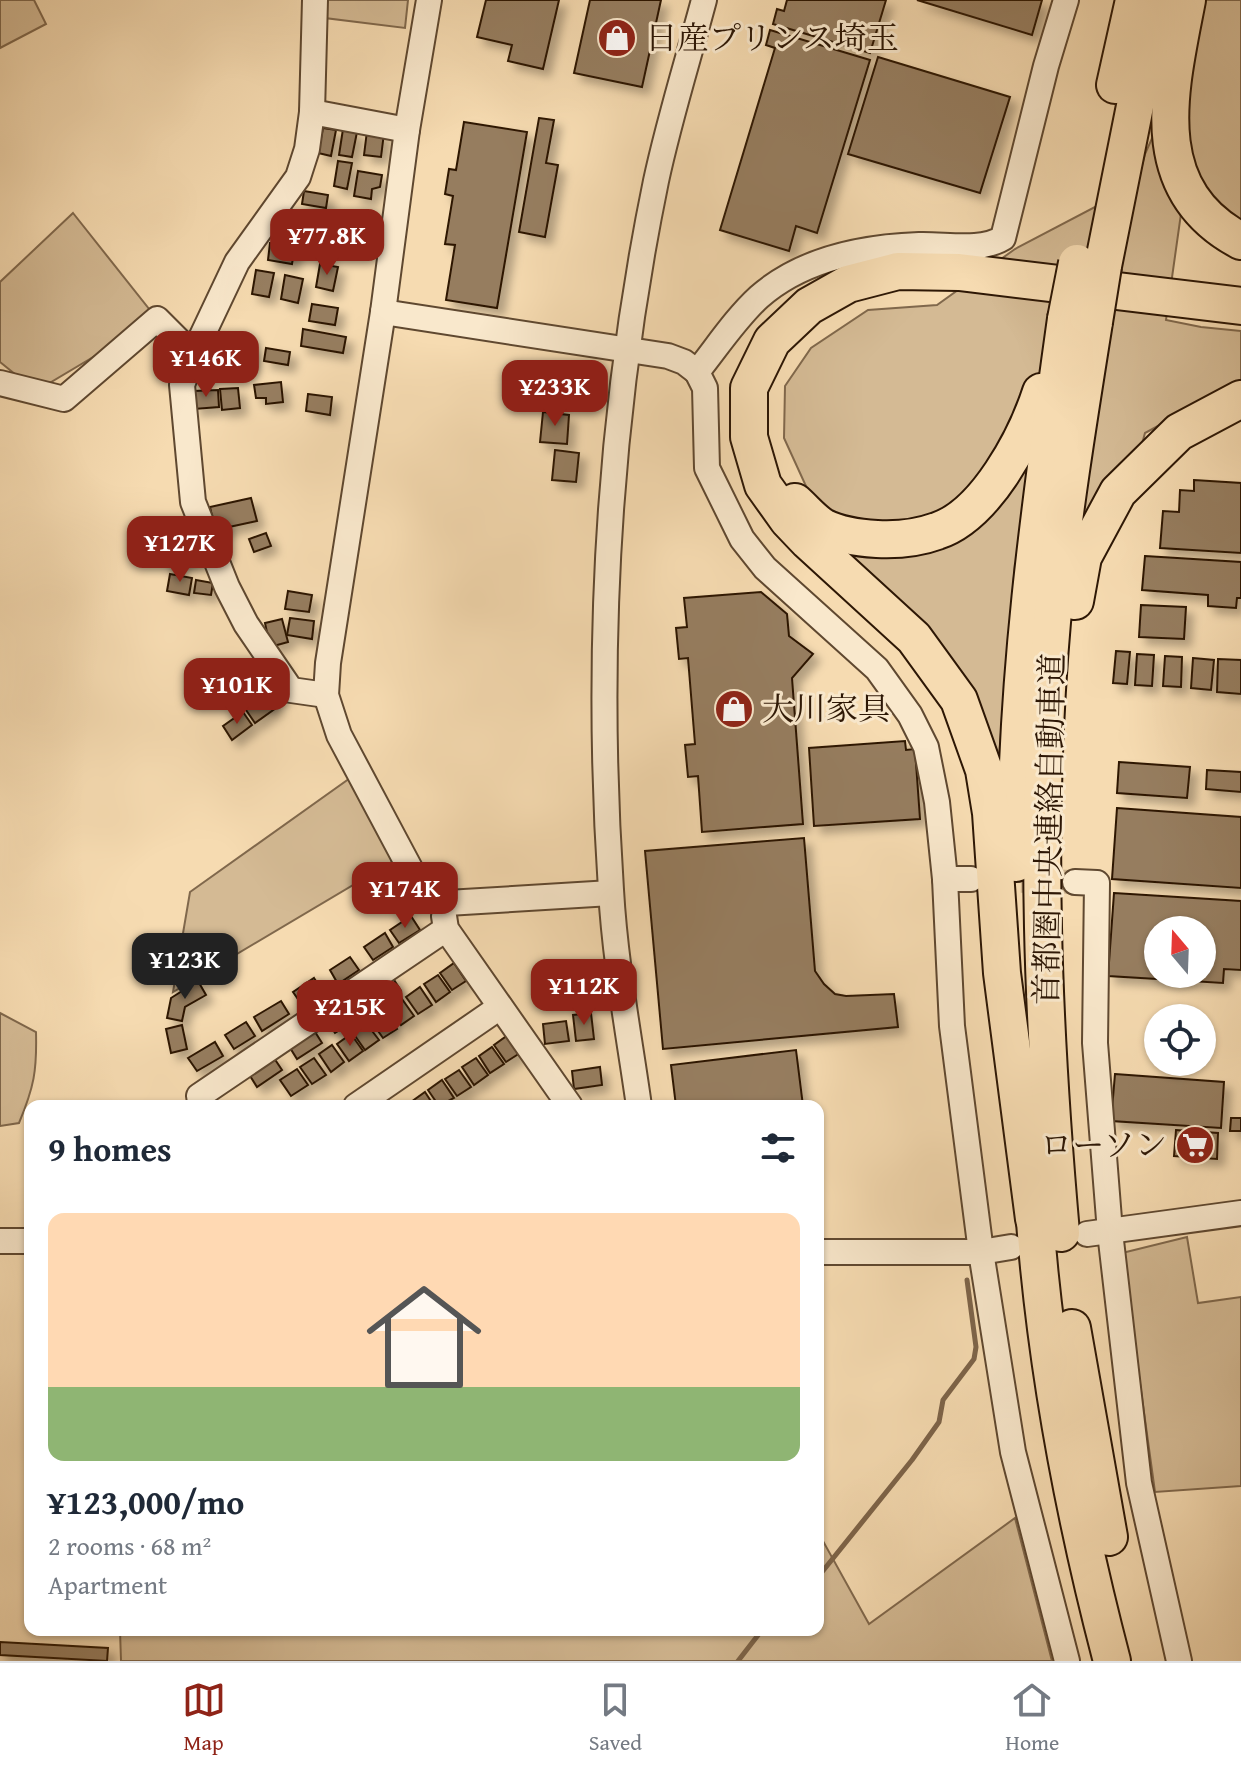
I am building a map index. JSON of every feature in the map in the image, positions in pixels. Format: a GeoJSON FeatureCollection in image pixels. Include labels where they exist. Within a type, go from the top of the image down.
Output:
{"type":"FeatureCollection","features":[{"type":"Feature","properties":{"kind":"highway","name":"首都圏中央連絡自動車道"},"geometry":{"type":"LineString","coordinates":[[1112,1661],[1061,1423],[1034,1219],[1019,978],[1016,842],[1023,667],[1037,528],[1080,320],[1134,0]]}},
{"type":"Feature","properties":{"kind":"highway","name":"首都圏中央連絡自動車道"},"geometry":{"type":"LineString","coordinates":[[1090,265],[1161,0]]}},
{"type":"Feature","properties":{"kind":"highway"},"geometry":{"type":"LineString","coordinates":[[1187,0],[1168,126],[1176,168],[1195,206],[1222,231],[1241,241]]}},
{"type":"Feature","properties":{"kind":"highway"},"geometry":{"type":"LineString","coordinates":[[1034,1219],[1002,973],[991,813],[984,770],[959,700],[914,638],[808,541],[788,520],[763,485],[749,437],[749,388],[772,341],[809,306],[848,284],[898,271],[959,272],[1241,306]]}},
{"type":"Feature","properties":{"kind":"highway"},"geometry":{"type":"LineString","coordinates":[[1080,320],[1030,426],[1003,473],[972,508],[940,531],[897,540],[859,538],[823,526],[791,498],[775,468],[765,431],[768,385],[786,346],[830,310],[866,295],[917,286],[1011,290],[1241,319]]}},
{"type":"Feature","properties":{"kind":"highway","name":"首都圏中央連絡自動車道"},"geometry":{"type":"LineString","coordinates":[[1080,320],[1052,624],[1045,764],[1042,906],[1048,1091],[1065,1279],[1090,1441],[1137,1661]]}},
{"type":"Feature","properties":{"kind":"highway"},"geometry":{"type":"LineString","coordinates":[[1045,764],[1083,557],[1118,492],[1179,432],[1241,399]]}},
{"type":"Feature","properties":{"kind":"street"},"geometry":{"type":"LineString","coordinates":[[315,0],[312,112],[307,149],[298,177],[237,262],[182,385],[193,502],[227,587],[266,656],[291,690],[326,695]]}},
{"type":"Feature","properties":{"kind":"street"},"geometry":{"type":"LineString","coordinates":[[429,0],[328,663],[326,695],[348,756],[424,889],[447,903],[611,893]]}},
{"type":"Feature","properties":{"kind":"street"},"geometry":{"type":"LineString","coordinates":[[638,1100],[611,893],[603,700],[609,519],[627,348],[657,179],[704,0]]}},
{"type":"Feature","properties":{"kind":"street"},"geometry":{"type":"LineString","coordinates":[[697,372],[760,296],[788,277],[821,262],[858,251],[888,247],[985,245],[1003,238],[1046,66],[1066,0]]}},
{"type":"Feature","properties":{"kind":"street"},"geometry":{"type":"LineString","coordinates":[[312,112],[407,130]]}},
{"type":"Feature","properties":{"kind":"street"},"geometry":{"type":"LineString","coordinates":[[383,312],[627,348],[684,362],[697,372],[705,388],[707,468],[742,539],[765,568],[877,669],[910,715],[926,747],[937,802],[945,879],[952,1026],[981,1252],[1013,1452],[1067,1661]]}},
{"type":"Feature","properties":{"kind":"street"},"geometry":{"type":"LineString","coordinates":[[0,383],[64,399],[157,319],[193,355]]}},
{"type":"Feature","properties":{"kind":"street"},"geometry":{"type":"LineString","coordinates":[[945,879],[971,879]]}},
{"type":"Feature","properties":{"kind":"street"},"geometry":{"type":"LineString","coordinates":[[1075,882],[1097,883],[1095,1043],[1098,1233],[1139,1483],[1179,1661]]}},
{"type":"Feature","properties":{"kind":"street"},"geometry":{"type":"LineString","coordinates":[[447,903],[444,917],[446,929],[566,1100]]}},
{"type":"Feature","properties":{"kind":"street"},"geometry":{"type":"LineString","coordinates":[[209,1100],[199,1096],[446,929]]}},
{"type":"Feature","properties":{"kind":"street"},"geometry":{"type":"LineString","coordinates":[[365,1100],[500,1007]]}},
{"type":"Feature","properties":{"kind":"street"},"geometry":{"type":"LineString","coordinates":[[1098,1233],[1241,1213]]}},
{"type":"Feature","properties":{"kind":"street"},"geometry":{"type":"LineString","coordinates":[[0,1241],[24,1241]]}},
{"type":"Feature","properties":{"kind":"street"},"geometry":{"type":"LineString","coordinates":[[824,1252],[981,1252],[1011,1247]]}},
{"type":"Feature","properties":{"kind":"shaded area"},"geometry":{"type":"Polygon","coordinates":[[[0,0],[34,0],[46,24],[0,48],[0,0]]]}},
{"type":"Feature","properties":{"kind":"shaded area"},"geometry":{"type":"Polygon","coordinates":[[[324,0],[408,0],[405,28],[325,18],[324,0]]]}},
{"type":"Feature","properties":{"kind":"shaded area"},"geometry":{"type":"Polygon","coordinates":[[[1198,0],[1241,0],[1241,227],[1194,178],[1189,157],[1166,320],[1241,331],[1241,381],[1145,433],[1142,444],[1091,515],[1015,564],[998,769],[845,560],[784,438],[785,386],[811,348],[868,310],[937,305],[1015,249],[1137,185],[1145,154],[1187,60],[1198,0]]]}},
{"type":"Feature","properties":{"kind":"shaded area"},"geometry":{"type":"Polygon","coordinates":[[[73,213],[157,319],[36,391],[0,362],[0,282],[73,213]]]}},
{"type":"Feature","properties":{"kind":"shaded area"},"geometry":{"type":"Polygon","coordinates":[[[353,776],[395,860],[173,992],[190,892],[353,776]]]}},
{"type":"Feature","properties":{"kind":"shaded area"},"geometry":{"type":"Polygon","coordinates":[[[0,1013],[36,1032],[36,1046],[34,1079],[28,1100],[24,1100],[19,1123],[0,1126],[0,1013]]]}},
{"type":"Feature","properties":{"kind":"shaded area"},"geometry":{"type":"Polygon","coordinates":[[[1187,1237],[1198,1303],[1241,1297],[1241,1486],[1155,1492],[1122,1253],[1187,1237]]]}},
{"type":"Feature","properties":{"kind":"shaded area"},"geometry":{"type":"Polygon","coordinates":[[[1015,1518],[1052,1661],[121,1661],[120,1636],[824,1636],[824,1543],[869,1624],[1015,1518]]]}},
{"type":"Feature","properties":{"kind":"building"},"geometry":{"type":"Polygon","coordinates":[[[486,0],[559,0],[543,69],[508,61],[512,45],[477,37],[486,0]]]}},
{"type":"Feature","properties":{"kind":"building"},"geometry":{"type":"Polygon","coordinates":[[[590,0],[661,0],[642,87],[574,73],[590,0]]]}},
{"type":"Feature","properties":{"kind":"building"},"geometry":{"type":"Polygon","coordinates":[[[787,0],[886,0],[870,53],[773,24],[777,9],[784,11],[787,0]]]}},
{"type":"Feature","properties":{"kind":"building"},"geometry":{"type":"Polygon","coordinates":[[[917,0],[1042,0],[1032,35],[917,0]]]}},
{"type":"Feature","properties":{"kind":"building"},"geometry":{"type":"Polygon","coordinates":[[[770,30],[870,60],[817,233],[796,226],[789,251],[720,230],[775,48],[766,45],[770,30]]]}},
{"type":"Feature","properties":{"kind":"building"},"geometry":{"type":"Polygon","coordinates":[[[878,57],[1010,97],[980,193],[848,154],[878,57]]]}},
{"type":"Feature","properties":{"kind":"building"},"geometry":{"type":"Polygon","coordinates":[[[539,118],[554,120],[546,163],[558,165],[545,237],[519,232],[539,118]]]}},
{"type":"Feature","properties":{"kind":"building"},"geometry":{"type":"Polygon","coordinates":[[[464,122],[527,132],[497,308],[446,300],[455,245],[445,244],[453,196],[445,194],[449,169],[456,170],[464,122]]]}},
{"type":"Feature","properties":{"kind":"building"},"geometry":{"type":"Polygon","coordinates":[[[323,128],[336,130],[331,156],[318,153],[323,128]]]}},
{"type":"Feature","properties":{"kind":"building"},"geometry":{"type":"Polygon","coordinates":[[[343,129],[357,132],[352,157],[339,155],[343,129]]]}},
{"type":"Feature","properties":{"kind":"building"},"geometry":{"type":"Polygon","coordinates":[[[367,131],[384,133],[381,157],[364,155],[367,131]]]}},
{"type":"Feature","properties":{"kind":"building"},"geometry":{"type":"Polygon","coordinates":[[[338,161],[352,163],[347,189],[334,186],[338,161]]]}},
{"type":"Feature","properties":{"kind":"building"},"geometry":{"type":"Polygon","coordinates":[[[358,171],[382,175],[380,187],[372,189],[371,199],[354,196],[358,171]]]}},
{"type":"Feature","properties":{"kind":"building"},"geometry":{"type":"Polygon","coordinates":[[[304,191],[328,195],[326,208],[302,204],[304,191]]]}},
{"type":"Feature","properties":{"kind":"building"},"geometry":{"type":"Polygon","coordinates":[[[296,210],[319,213],[317,228],[294,225],[296,210]]]}},
{"type":"Feature","properties":{"kind":"building"},"geometry":{"type":"Polygon","coordinates":[[[284,227],[306,230],[304,244],[281,241],[284,227]]]}},
{"type":"Feature","properties":{"kind":"building"},"geometry":{"type":"Polygon","coordinates":[[[270,243],[295,246],[292,264],[268,260],[270,243]]]}},
{"type":"Feature","properties":{"kind":"building"},"geometry":{"type":"Polygon","coordinates":[[[320,264],[338,267],[333,291],[316,287],[320,264]]]}},
{"type":"Feature","properties":{"kind":"building"},"geometry":{"type":"Polygon","coordinates":[[[256,270],[274,273],[269,297],[252,294],[256,270]]]}},
{"type":"Feature","properties":{"kind":"building"},"geometry":{"type":"Polygon","coordinates":[[[285,275],[303,279],[298,303],[281,299],[285,275]]]}},
{"type":"Feature","properties":{"kind":"building"},"geometry":{"type":"Polygon","coordinates":[[[312,304],[338,308],[335,325],[309,321],[312,304]]]}},
{"type":"Feature","properties":{"kind":"building"},"geometry":{"type":"Polygon","coordinates":[[[303,329],[346,337],[343,353],[301,346],[303,329]]]}},
{"type":"Feature","properties":{"kind":"building"},"geometry":{"type":"Polygon","coordinates":[[[209,340],[228,343],[224,363],[206,360],[209,340]]]}},
{"type":"Feature","properties":{"kind":"building"},"geometry":{"type":"Polygon","coordinates":[[[231,343],[253,347],[250,364],[228,360],[231,343]]]}},
{"type":"Feature","properties":{"kind":"building"},"geometry":{"type":"Polygon","coordinates":[[[266,348],[290,352],[288,365],[264,361],[266,348]]]}},
{"type":"Feature","properties":{"kind":"building"},"geometry":{"type":"Polygon","coordinates":[[[281,382],[283,402],[266,404],[266,398],[256,398],[254,385],[281,382]]]}},
{"type":"Feature","properties":{"kind":"building"},"geometry":{"type":"Polygon","coordinates":[[[238,388],[240,408],[222,410],[220,389],[238,388]]]}},
{"type":"Feature","properties":{"kind":"building"},"geometry":{"type":"Polygon","coordinates":[[[218,390],[219,407],[194,409],[193,391],[218,390]]]}},
{"type":"Feature","properties":{"kind":"building"},"geometry":{"type":"Polygon","coordinates":[[[308,394],[332,397],[330,415],[306,411],[308,394]]]}},
{"type":"Feature","properties":{"kind":"building"},"geometry":{"type":"Polygon","coordinates":[[[543,412],[569,415],[567,444],[540,442],[543,412]]]}},
{"type":"Feature","properties":{"kind":"building"},"geometry":{"type":"Polygon","coordinates":[[[555,450],[579,453],[576,482],[552,480],[555,450]]]}},
{"type":"Feature","properties":{"kind":"building"},"geometry":{"type":"Polygon","coordinates":[[[1194,480],[1241,483],[1241,553],[1160,548],[1163,511],[1179,512],[1180,490],[1194,491],[1194,480]]]}},
{"type":"Feature","properties":{"kind":"building"},"geometry":{"type":"Polygon","coordinates":[[[251,498],[257,521],[215,530],[210,507],[251,498]]]}},
{"type":"Feature","properties":{"kind":"building"},"geometry":{"type":"Polygon","coordinates":[[[189,533],[193,561],[179,563],[175,535],[189,533]]]}},
{"type":"Feature","properties":{"kind":"building"},"geometry":{"type":"Polygon","coordinates":[[[266,533],[271,546],[254,552],[249,539],[266,533]]]}},
{"type":"Feature","properties":{"kind":"building"},"geometry":{"type":"Polygon","coordinates":[[[173,535],[176,564],[165,565],[161,537],[173,535]]]}},
{"type":"Feature","properties":{"kind":"building"},"geometry":{"type":"Polygon","coordinates":[[[1145,556],[1241,562],[1241,598],[1237,598],[1236,608],[1208,606],[1208,595],[1142,590],[1145,556]]]}},
{"type":"Feature","properties":{"kind":"building"},"geometry":{"type":"Polygon","coordinates":[[[170,574],[192,578],[189,595],[167,591],[170,574]]]}},
{"type":"Feature","properties":{"kind":"building"},"geometry":{"type":"Polygon","coordinates":[[[196,580],[213,583],[211,595],[194,593],[196,580]]]}},
{"type":"Feature","properties":{"kind":"building"},"geometry":{"type":"Polygon","coordinates":[[[288,591],[312,595],[309,612],[285,609],[288,591]]]}},
{"type":"Feature","properties":{"kind":"building"},"geometry":{"type":"Polygon","coordinates":[[[761,592],[787,614],[789,636],[813,654],[792,678],[803,824],[702,832],[698,776],[688,777],[685,745],[695,744],[688,658],[679,659],[676,628],[687,627],[684,598],[761,592]]]}},
{"type":"Feature","properties":{"kind":"building"},"geometry":{"type":"Polygon","coordinates":[[[1141,605],[1186,607],[1184,639],[1139,637],[1141,605]]]}},
{"type":"Feature","properties":{"kind":"building"},"geometry":{"type":"Polygon","coordinates":[[[290,618],[314,621],[312,639],[287,635],[290,618]]]}},
{"type":"Feature","properties":{"kind":"building"},"geometry":{"type":"Polygon","coordinates":[[[282,619],[288,642],[270,647],[265,623],[282,619]]]}},
{"type":"Feature","properties":{"kind":"building"},"geometry":{"type":"Polygon","coordinates":[[[1116,651],[1130,652],[1127,684],[1113,683],[1116,651]]]}},
{"type":"Feature","properties":{"kind":"building"},"geometry":{"type":"Polygon","coordinates":[[[1137,654],[1154,655],[1152,686],[1135,685],[1137,654]]]}},
{"type":"Feature","properties":{"kind":"building"},"geometry":{"type":"Polygon","coordinates":[[[1165,656],[1182,657],[1181,687],[1163,686],[1165,656]]]}},
{"type":"Feature","properties":{"kind":"building"},"geometry":{"type":"Polygon","coordinates":[[[1193,658],[1214,660],[1211,690],[1191,688],[1193,658]]]}},
{"type":"Feature","properties":{"kind":"building"},"geometry":{"type":"Polygon","coordinates":[[[1218,659],[1241,660],[1241,694],[1217,692],[1218,659]]]}},
{"type":"Feature","properties":{"kind":"building"},"geometry":{"type":"Polygon","coordinates":[[[254,660],[263,673],[243,688],[234,675],[254,660]]]}},
{"type":"Feature","properties":{"kind":"building"},"geometry":{"type":"Polygon","coordinates":[[[266,695],[276,708],[255,723],[246,710],[266,695]]]}},
{"type":"Feature","properties":{"kind":"building"},"geometry":{"type":"Polygon","coordinates":[[[243,712],[252,725],[232,740],[223,726],[243,712]]]}},
{"type":"Feature","properties":{"kind":"building"},"geometry":{"type":"Polygon","coordinates":[[[905,741],[906,750],[915,749],[920,819],[814,826],[809,748],[905,741]]]}},
{"type":"Feature","properties":{"kind":"building"},"geometry":{"type":"Polygon","coordinates":[[[1119,762],[1190,767],[1187,798],[1117,793],[1119,762]]]}},
{"type":"Feature","properties":{"kind":"building"},"geometry":{"type":"Polygon","coordinates":[[[1207,770],[1241,772],[1241,792],[1206,789],[1207,770]]]}},
{"type":"Feature","properties":{"kind":"building"},"geometry":{"type":"Polygon","coordinates":[[[1117,808],[1241,817],[1241,888],[1112,879],[1117,808]]]}},
{"type":"Feature","properties":{"kind":"building"},"geometry":{"type":"Polygon","coordinates":[[[804,838],[815,971],[835,994],[894,994],[898,1027],[663,1049],[645,851],[804,838]]]}},
{"type":"Feature","properties":{"kind":"building"},"geometry":{"type":"Polygon","coordinates":[[[1114,893],[1241,901],[1241,970],[1224,969],[1223,983],[1216,983],[1216,916],[1144,916],[1144,978],[1108,976],[1114,893]]]}},
{"type":"Feature","properties":{"kind":"building"},"geometry":{"type":"Polygon","coordinates":[[[411,916],[420,930],[399,943],[390,930],[411,916]]]}},
{"type":"Feature","properties":{"kind":"building"},"geometry":{"type":"Polygon","coordinates":[[[385,933],[393,947],[373,960],[364,947],[385,933]]]}},
{"type":"Feature","properties":{"kind":"building"},"geometry":{"type":"Polygon","coordinates":[[[350,957],[359,970],[338,984],[330,970],[350,957]]]}},
{"type":"Feature","properties":{"kind":"building"},"geometry":{"type":"Polygon","coordinates":[[[454,963],[466,981],[452,990],[440,973],[454,963]]]}},
{"type":"Feature","properties":{"kind":"building"},"geometry":{"type":"Polygon","coordinates":[[[391,975],[401,991],[376,1007],[366,991],[391,975]]]}},
{"type":"Feature","properties":{"kind":"building"},"geometry":{"type":"Polygon","coordinates":[[[438,975],[450,992],[436,1002],[424,984],[438,975]]]}},
{"type":"Feature","properties":{"kind":"building"},"geometry":{"type":"Polygon","coordinates":[[[314,978],[323,992],[302,1005],[293,992],[314,978]]]}},
{"type":"Feature","properties":{"kind":"building"},"geometry":{"type":"Polygon","coordinates":[[[198,981],[206,995],[185,1007],[182,1021],[167,1018],[171,998],[198,981]]]}},
{"type":"Feature","properties":{"kind":"building"},"geometry":{"type":"Polygon","coordinates":[[[420,987],[432,1005],[418,1014],[406,997],[420,987]]]}},
{"type":"Feature","properties":{"kind":"building"},"geometry":{"type":"Polygon","coordinates":[[[402,999],[414,1016],[401,1025],[389,1008],[402,999]]]}},
{"type":"Feature","properties":{"kind":"building"},"geometry":{"type":"Polygon","coordinates":[[[281,1001],[289,1014],[262,1031],[254,1017],[281,1001]]]}},
{"type":"Feature","properties":{"kind":"building"},"geometry":{"type":"Polygon","coordinates":[[[351,1001],[361,1017],[335,1033],[325,1017],[351,1001]]]}},
{"type":"Feature","properties":{"kind":"building"},"geometry":{"type":"Polygon","coordinates":[[[385,1011],[397,1029],[383,1038],[371,1021],[385,1011]]]}},
{"type":"Feature","properties":{"kind":"building"},"geometry":{"type":"Polygon","coordinates":[[[591,1013],[594,1039],[576,1041],[573,1015],[591,1013]]]}},
{"type":"Feature","properties":{"kind":"building"},"geometry":{"type":"Polygon","coordinates":[[[566,1021],[569,1041],[545,1044],[543,1024],[566,1021]]]}},
{"type":"Feature","properties":{"kind":"building"},"geometry":{"type":"Polygon","coordinates":[[[246,1022],[255,1036],[234,1049],[225,1035],[246,1022]]]}},
{"type":"Feature","properties":{"kind":"building"},"geometry":{"type":"Polygon","coordinates":[[[366,1023],[379,1040],[365,1050],[353,1033],[366,1023]]]}},
{"type":"Feature","properties":{"kind":"building"},"geometry":{"type":"Polygon","coordinates":[[[182,1025],[187,1049],[171,1053],[166,1029],[182,1025]]]}},
{"type":"Feature","properties":{"kind":"building"},"geometry":{"type":"Polygon","coordinates":[[[312,1027],[322,1043],[297,1059],[287,1043],[312,1027]]]}},
{"type":"Feature","properties":{"kind":"building"},"geometry":{"type":"Polygon","coordinates":[[[351,1034],[363,1051],[349,1061],[337,1044],[351,1034]]]}},
{"type":"Feature","properties":{"kind":"building"},"geometry":{"type":"Polygon","coordinates":[[[508,1035],[520,1053],[506,1062],[494,1045],[508,1035]]]}},
{"type":"Feature","properties":{"kind":"building"},"geometry":{"type":"Polygon","coordinates":[[[215,1042],[223,1056],[197,1071],[188,1058],[215,1042]]]}},
{"type":"Feature","properties":{"kind":"building"},"geometry":{"type":"Polygon","coordinates":[[[332,1045],[344,1062],[331,1072],[319,1054],[332,1045]]]}},
{"type":"Feature","properties":{"kind":"building"},"geometry":{"type":"Polygon","coordinates":[[[492,1047],[504,1064],[490,1073],[479,1056],[492,1047]]]}},
{"type":"Feature","properties":{"kind":"building"},"geometry":{"type":"Polygon","coordinates":[[[796,1050],[802,1100],[675,1100],[671,1065],[796,1050]]]}},
{"type":"Feature","properties":{"kind":"building"},"geometry":{"type":"Polygon","coordinates":[[[272,1055],[282,1070],[257,1087],[247,1071],[272,1055]]]}},
{"type":"Feature","properties":{"kind":"building"},"geometry":{"type":"Polygon","coordinates":[[[314,1058],[326,1075],[312,1084],[300,1067],[314,1058]]]}},
{"type":"Feature","properties":{"kind":"building"},"geometry":{"type":"Polygon","coordinates":[[[476,1058],[488,1075],[474,1085],[462,1067],[476,1058]]]}},
{"type":"Feature","properties":{"kind":"building"},"geometry":{"type":"Polygon","coordinates":[[[600,1067],[602,1085],[574,1089],[572,1071],[600,1067]]]}},
{"type":"Feature","properties":{"kind":"building"},"geometry":{"type":"Polygon","coordinates":[[[297,1069],[308,1085],[291,1096],[280,1080],[297,1069]]]}},
{"type":"Feature","properties":{"kind":"building"},"geometry":{"type":"Polygon","coordinates":[[[459,1070],[471,1087],[457,1096],[445,1079],[459,1070]]]}},
{"type":"Feature","properties":{"kind":"building"},"geometry":{"type":"Polygon","coordinates":[[[1115,1074],[1224,1082],[1221,1128],[1111,1121],[1115,1074]]]}},
{"type":"Feature","properties":{"kind":"building"},"geometry":{"type":"Polygon","coordinates":[[[442,1080],[454,1098],[435,1100],[428,1090],[442,1080]]]}},
{"type":"Feature","properties":{"kind":"building"},"geometry":{"type":"Polygon","coordinates":[[[425,1092],[430,1100],[414,1100],[425,1092]]]}},
{"type":"Feature","properties":{"kind":"building"},"geometry":{"type":"Polygon","coordinates":[[[1231,1118],[1241,1118],[1241,1131],[1230,1131],[1231,1118]]]}},
{"type":"Feature","properties":{"kind":"building"},"geometry":{"type":"Polygon","coordinates":[[[1176,1130],[1218,1133],[1217,1159],[1174,1156],[1176,1130]]]}},
{"type":"Feature","properties":{"kind":"building"},"geometry":{"type":"Polygon","coordinates":[[[0,1642],[108,1648],[107,1661],[0,1655],[0,1642]]]}},
{"type":"Feature","properties":{"kind":"waterway"},"geometry":{"type":"LineString","coordinates":[[824,1570],[912,1460],[939,1422],[943,1400],[974,1359],[976,1347],[967,1280]]}},
{"type":"Feature","properties":{"kind":"waterway"},"geometry":{"type":"LineString","coordinates":[[738,1661],[757,1636]]}},
{"type":"Feature","properties":{"kind":"tunnel"},"geometry":{"type":"LineString","coordinates":[[985,880],[1075,882]]}},
{"type":"Feature","properties":{"kind":"place","name":"日産プリンス埼玉"},"geometry":{"type":"Point","coordinates":[617,38]}},
{"type":"Feature","properties":{"kind":"place","name":"大川家具"},"geometry":{"type":"Point","coordinates":[734,709]}},
{"type":"Feature","properties":{"kind":"place","name":"ローソン"},"geometry":{"type":"Point","coordinates":[1195,1145]}}]}
